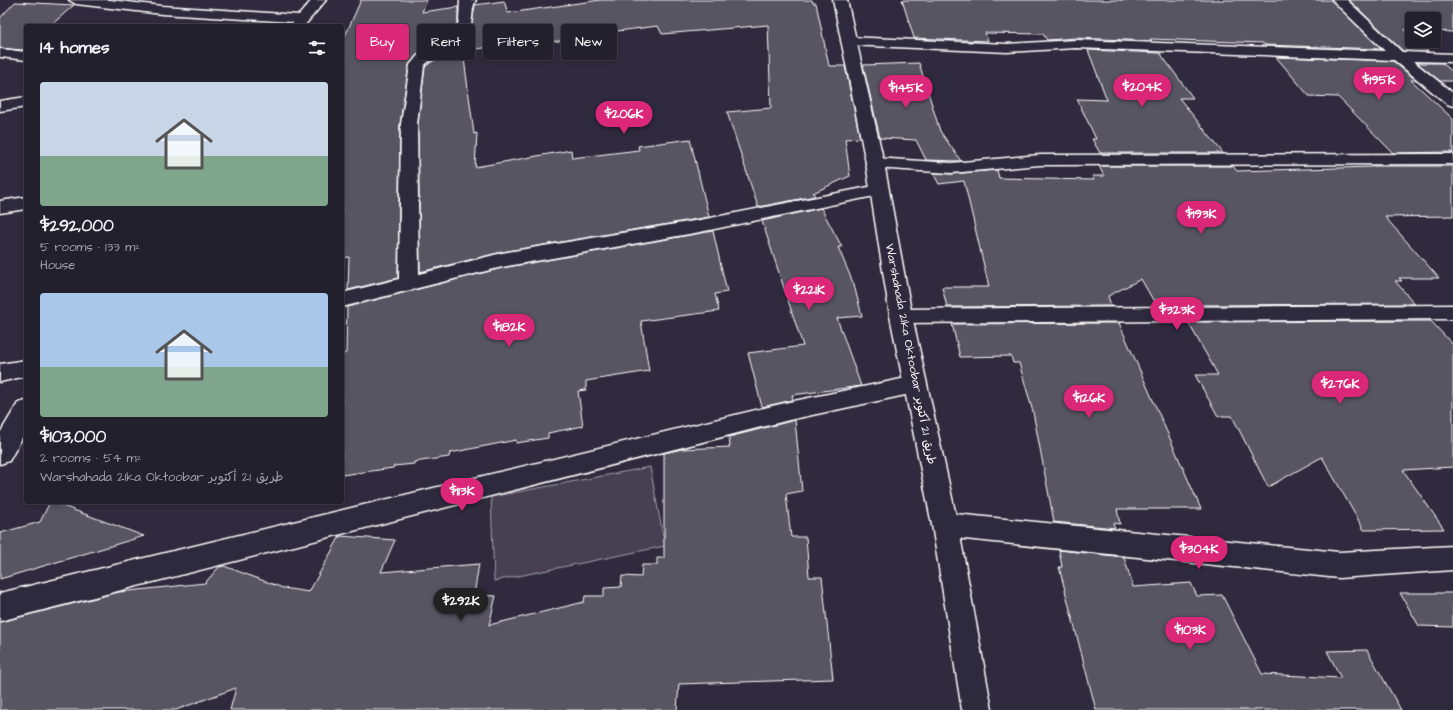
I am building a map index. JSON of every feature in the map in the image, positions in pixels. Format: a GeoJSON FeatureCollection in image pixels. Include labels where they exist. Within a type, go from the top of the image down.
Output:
{"type":"FeatureCollection","features":[{"type":"Feature","properties":{"kind":"street"},"geometry":{"type":"LineString","coordinates":[[76,0],[162,10],[300,22],[319,0]]}},
{"type":"Feature","properties":{"kind":"street"},"geometry":{"type":"LineString","coordinates":[[406,284],[409,280],[409,124],[415,90],[417,65],[424,57],[446,51],[461,33],[466,21],[467,0],[469,0]]}},
{"type":"Feature","properties":{"kind":"street","name":"Warshahada 21ka Oktoobar طريق 21 أكتوبر"},"geometry":{"type":"LineString","coordinates":[[840,0],[875,163],[902,316],[945,525],[977,710]]}},
{"type":"Feature","properties":{"kind":"street"},"geometry":{"type":"LineString","coordinates":[[1339,0],[1398,56],[1453,101]]}},
{"type":"Feature","properties":{"kind":"street"},"geometry":{"type":"LineString","coordinates":[[848,40],[1007,48],[1076,44],[1453,58]]}},
{"type":"Feature","properties":{"kind":"street"},"geometry":{"type":"LineString","coordinates":[[0,53],[24,56]]}},
{"type":"Feature","properties":{"kind":"street"},"geometry":{"type":"LineString","coordinates":[[0,106],[24,102]]}},
{"type":"Feature","properties":{"kind":"street"},"geometry":{"type":"LineString","coordinates":[[875,163],[951,168],[1040,160],[1453,159]]}},
{"type":"Feature","properties":{"kind":"street"},"geometry":{"type":"LineString","coordinates":[[344,300],[502,260],[700,226],[879,190]]}},
{"type":"Feature","properties":{"kind":"street"},"geometry":{"type":"LineString","coordinates":[[0,207],[24,203]]}},
{"type":"Feature","properties":{"kind":"street"},"geometry":{"type":"LineString","coordinates":[[902,316],[1453,312]]}},
{"type":"Feature","properties":{"kind":"street"},"geometry":{"type":"LineString","coordinates":[[0,373],[24,368]]}},
{"type":"Feature","properties":{"kind":"street"},"geometry":{"type":"LineString","coordinates":[[0,608],[788,411],[916,385]]}},
{"type":"Feature","properties":{"kind":"street"},"geometry":{"type":"LineString","coordinates":[[0,454],[24,413]]}},
{"type":"Feature","properties":{"kind":"street"},"geometry":{"type":"LineString","coordinates":[[945,525],[1339,565],[1453,558]]}},
{"type":"Feature","properties":{"kind":"shaded area"},"geometry":{"type":"Polygon","coordinates":[[[650,467],[665,546],[494,581],[491,497],[650,467]]]}},
{"type":"Feature","properties":{"kind":"building"},"geometry":{"type":"Polygon","coordinates":[[[361,0],[427,0],[422,12],[458,7],[457,24],[417,24],[417,55],[409,65],[400,124],[398,278],[348,290],[349,257],[344,258],[344,38],[361,0]]]}},
{"type":"Feature","properties":{"kind":"building"},"geometry":{"type":"Polygon","coordinates":[[[600,0],[812,0],[813,3],[816,3],[829,66],[845,66],[860,138],[845,139],[850,176],[813,193],[815,196],[758,207],[727,112],[771,108],[768,25],[662,34],[658,26],[617,31],[617,24],[561,24],[561,41],[553,42],[553,24],[483,24],[483,48],[475,49],[475,24],[471,24],[475,5],[504,1],[508,13],[600,0]]]}},
{"type":"Feature","properties":{"kind":"building"},"geometry":{"type":"Polygon","coordinates":[[[902,0],[1331,0],[1381,49],[1150,39],[1152,41],[1076,38],[1047,40],[1043,34],[985,33],[988,41],[914,38],[902,0]]]}},
{"type":"Feature","properties":{"kind":"building"},"geometry":{"type":"Polygon","coordinates":[[[1349,0],[1453,0],[1453,32],[1441,31],[1441,12],[1405,12],[1405,48],[1425,48],[1429,52],[1403,51],[1349,0]]]}},
{"type":"Feature","properties":{"kind":"building"},"geometry":{"type":"Polygon","coordinates":[[[15,2],[74,5],[52,24],[24,24],[24,48],[22,50],[0,48],[0,18],[15,2]]]}},
{"type":"Feature","properties":{"kind":"building"},"geometry":{"type":"Polygon","coordinates":[[[1088,50],[1160,53],[1193,98],[1179,98],[1223,153],[1100,153],[1092,139],[1096,139],[1077,99],[1107,100],[1088,50]]]}},
{"type":"Feature","properties":{"kind":"building"},"geometry":{"type":"Polygon","coordinates":[[[1276,57],[1393,61],[1416,80],[1411,80],[1453,119],[1453,152],[1393,153],[1338,97],[1309,96],[1276,57]]]}},
{"type":"Feature","properties":{"kind":"building"},"geometry":{"type":"Polygon","coordinates":[[[464,60],[474,134],[477,133],[475,167],[571,150],[572,158],[639,150],[638,146],[690,139],[709,217],[502,252],[420,272],[418,124],[425,67],[433,61],[464,60]]]}},
{"type":"Feature","properties":{"kind":"building"},"geometry":{"type":"Polygon","coordinates":[[[919,63],[940,131],[961,161],[926,160],[916,140],[880,138],[863,65],[919,63]]]}},
{"type":"Feature","properties":{"kind":"building"},"geometry":{"type":"Polygon","coordinates":[[[1417,63],[1442,63],[1453,72],[1453,81],[1440,81],[1417,63]]]}},
{"type":"Feature","properties":{"kind":"building"},"geometry":{"type":"Polygon","coordinates":[[[1099,166],[1233,166],[1237,171],[1372,167],[1371,166],[1453,166],[1453,216],[1385,217],[1439,278],[1399,278],[1402,281],[1395,281],[1415,304],[1179,305],[1174,298],[1153,300],[1141,279],[1108,296],[1111,306],[947,307],[942,287],[989,287],[964,181],[939,184],[933,173],[951,174],[997,170],[999,178],[1094,180],[1092,176],[1104,176],[1099,166]]]}},
{"type":"Feature","properties":{"kind":"building"},"geometry":{"type":"Polygon","coordinates":[[[821,208],[842,247],[838,247],[854,285],[862,316],[837,318],[861,386],[792,395],[793,400],[762,407],[748,353],[803,346],[762,221],[821,208]]]}},
{"type":"Feature","properties":{"kind":"building"},"geometry":{"type":"Polygon","coordinates":[[[713,231],[727,292],[715,294],[719,311],[641,321],[649,371],[586,381],[586,390],[578,391],[583,426],[548,433],[548,438],[516,443],[516,440],[450,453],[449,457],[414,462],[414,464],[394,466],[393,468],[344,475],[344,354],[346,353],[347,307],[502,268],[713,231]]]}},
{"type":"Feature","properties":{"kind":"building"},"geometry":{"type":"Polygon","coordinates":[[[1431,321],[1453,345],[1453,467],[1403,470],[1444,529],[1364,530],[1322,457],[1268,487],[1232,416],[1218,416],[1195,375],[1218,375],[1188,322],[1431,321]]]}},
{"type":"Feature","properties":{"kind":"building"},"geometry":{"type":"Polygon","coordinates":[[[1119,323],[1201,509],[1117,509],[1120,524],[1113,523],[1115,528],[1054,522],[1033,412],[1019,363],[1013,363],[1011,356],[960,357],[952,324],[1119,323]]]}},
{"type":"Feature","properties":{"kind":"building"},"geometry":{"type":"Polygon","coordinates":[[[795,420],[802,491],[786,494],[791,537],[806,537],[809,577],[822,577],[833,679],[679,684],[677,710],[230,710],[236,688],[176,710],[0,710],[0,622],[119,592],[205,583],[219,567],[224,566],[283,588],[309,592],[340,536],[395,540],[381,572],[479,564],[474,595],[496,596],[489,625],[584,602],[585,596],[604,596],[604,588],[621,587],[622,576],[641,577],[642,565],[657,565],[657,558],[664,558],[664,453],[682,449],[730,447],[729,437],[795,420]]]}},
{"type":"Feature","properties":{"kind":"building"},"geometry":{"type":"Polygon","coordinates":[[[49,504],[57,504],[144,536],[0,579],[0,533],[40,522],[49,504]]]}},
{"type":"Feature","properties":{"kind":"building"},"geometry":{"type":"Polygon","coordinates":[[[1059,550],[1124,557],[1133,587],[1191,583],[1197,596],[1222,595],[1262,674],[1341,678],[1327,651],[1367,650],[1401,710],[1096,710],[1059,567],[1062,567],[1059,550]]]}},
{"type":"Feature","properties":{"kind":"building"},"geometry":{"type":"Polygon","coordinates":[[[1400,593],[1453,593],[1453,627],[1419,626],[1400,593]]]}}]}
